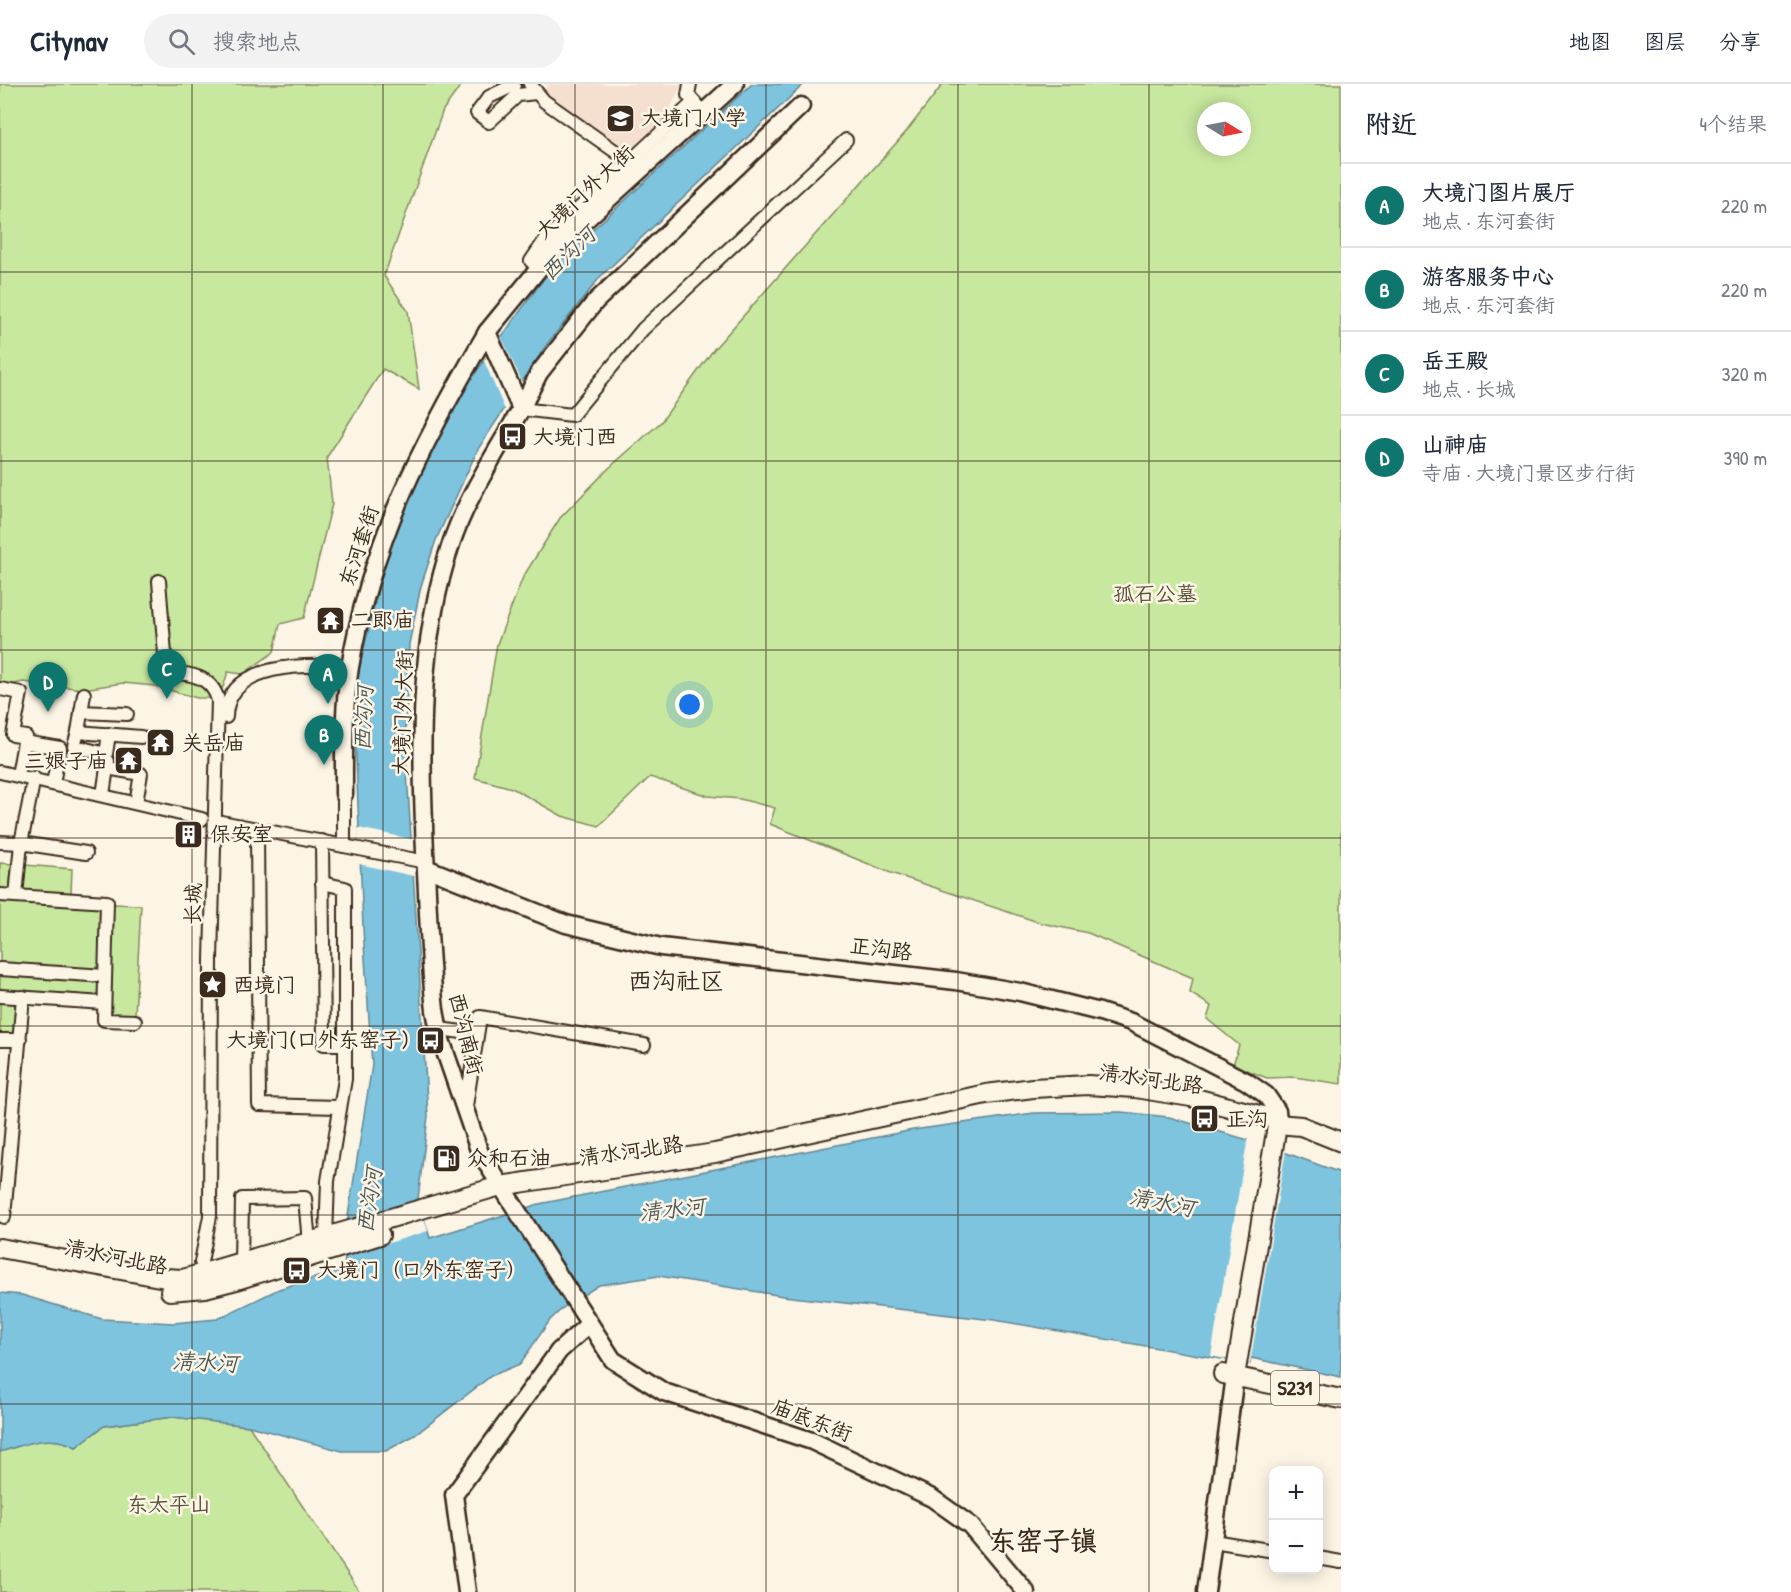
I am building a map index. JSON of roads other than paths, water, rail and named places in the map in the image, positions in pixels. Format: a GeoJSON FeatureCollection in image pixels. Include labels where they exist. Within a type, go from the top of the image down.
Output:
{"type":"FeatureCollection","features":[{"type":"Feature","properties":{"kind":"main road","name":"清水河北路"},"geometry":{"type":"LineString","coordinates":[[0,1248],[165,1278],[183,1279],[507,1195],[715,1153],[986,1094],[1033,1088],[1088,1085],[1135,1088],[1201,1100],[1271,1130],[1301,1126],[1341,1142]]}},
{"type":"Feature","properties":{"kind":"main road"},"geometry":{"type":"LineString","coordinates":[[1234,1370],[1271,1130]]}},
{"type":"Feature","properties":{"kind":"main road","name":"清水河北路"},"geometry":{"type":"LineString","coordinates":[[0,1260],[164,1291],[186,1291],[240,1279],[329,1240]]}},
{"type":"Feature","properties":{"kind":"main road","name":"S231"},"geometry":{"type":"LineString","coordinates":[[1234,1370],[1341,1399]]}},
{"type":"Feature","properties":{"kind":"street"},"geometry":{"type":"LineString","coordinates":[[538,268],[531,261],[546,239],[629,160],[699,107],[688,95],[690,84]]}},
{"type":"Feature","properties":{"kind":"street","name":"大境门外大街"},"geometry":{"type":"LineString","coordinates":[[490,340],[538,268],[559,244],[699,107],[735,84]]}},
{"type":"Feature","properties":{"kind":"street"},"geometry":{"type":"LineString","coordinates":[[514,85],[489,97],[477,113],[489,122],[518,95],[533,88],[629,160]]}},
{"type":"Feature","properties":{"kind":"street","name":"大境门外大街"},"geometry":{"type":"LineString","coordinates":[[425,869],[421,727],[424,662],[436,601],[452,540],[518,402],[595,302],[801,106]]}},
{"type":"Feature","properties":{"kind":"street"},"geometry":{"type":"LineString","coordinates":[[490,340],[518,402],[572,415],[643,329],[846,140]]}},
{"type":"Feature","properties":{"kind":"street","name":"东河套街"},"geometry":{"type":"LineString","coordinates":[[344,794],[350,667],[366,590],[390,518],[406,480],[449,396],[490,340]]}},
{"type":"Feature","properties":{"kind":"street","name":"长城"},"geometry":{"type":"LineString","coordinates":[[159,581],[165,654],[170,673],[189,673],[208,682],[218,700],[210,959],[210,1216],[201,1262]]}},
{"type":"Feature","properties":{"kind":"street"},"geometry":{"type":"LineString","coordinates":[[350,667],[324,665],[272,671],[249,678],[235,688],[226,702],[220,822],[350,847],[425,869]]}},
{"type":"Feature","properties":{"kind":"street"},"geometry":{"type":"LineString","coordinates":[[0,689],[21,693],[13,735],[26,737],[18,775]]}},
{"type":"Feature","properties":{"kind":"street"},"geometry":{"type":"LineString","coordinates":[[74,746],[84,694]]}},
{"type":"Feature","properties":{"kind":"street"},"geometry":{"type":"LineString","coordinates":[[81,712],[127,714]]}},
{"type":"Feature","properties":{"kind":"street"},"geometry":{"type":"LineString","coordinates":[[78,732],[109,734],[123,738],[141,737]]}},
{"type":"Feature","properties":{"kind":"street"},"geometry":{"type":"LineString","coordinates":[[103,795],[109,734]]}},
{"type":"Feature","properties":{"kind":"street"},"geometry":{"type":"LineString","coordinates":[[24,742],[60,748],[74,746],[106,754]]}},
{"type":"Feature","properties":{"kind":"street"},"geometry":{"type":"LineString","coordinates":[[54,783],[60,748]]}},
{"type":"Feature","properties":{"kind":"street"},"geometry":{"type":"LineString","coordinates":[[107,768],[141,774],[136,803]]}},
{"type":"Feature","properties":{"kind":"street"},"geometry":{"type":"LineString","coordinates":[[0,772],[34,778],[202,819]]}},
{"type":"Feature","properties":{"kind":"street"},"geometry":{"type":"LineString","coordinates":[[16,896],[21,843],[34,778]]}},
{"type":"Feature","properties":{"kind":"street"},"geometry":{"type":"LineString","coordinates":[[344,794],[350,847]]}},
{"type":"Feature","properties":{"kind":"street"},"geometry":{"type":"LineString","coordinates":[[257,829],[259,1105],[339,1107]]}},
{"type":"Feature","properties":{"kind":"street"},"geometry":{"type":"LineString","coordinates":[[322,841],[324,1044],[344,1044]]}},
{"type":"Feature","properties":{"kind":"street"},"geometry":{"type":"LineString","coordinates":[[0,842],[86,853]]}},
{"type":"Feature","properties":{"kind":"street","name":"西沟南街"},"geometry":{"type":"LineString","coordinates":[[425,869],[431,976],[439,1029],[465,1113],[480,1153],[578,1306]]}},
{"type":"Feature","properties":{"kind":"street","name":"正沟路"},"geometry":{"type":"LineString","coordinates":[[425,869],[566,924],[661,947],[956,981],[1020,992],[1100,1012],[1131,1023],[1246,1081],[1266,1095],[1277,1111],[1271,1130]]}},
{"type":"Feature","properties":{"kind":"street"},"geometry":{"type":"LineString","coordinates":[[322,882],[345,888],[345,1079],[328,1181],[329,1240]]}},
{"type":"Feature","properties":{"kind":"street"},"geometry":{"type":"LineString","coordinates":[[0,895],[107,902],[104,1020],[135,1022]]}},
{"type":"Feature","properties":{"kind":"street"},"geometry":{"type":"LineString","coordinates":[[0,969],[105,976]]}},
{"type":"Feature","properties":{"kind":"street"},"geometry":{"type":"LineString","coordinates":[[0,996],[104,1003]]}},
{"type":"Feature","properties":{"kind":"street"},"geometry":{"type":"LineString","coordinates":[[4,1217],[5,1150],[20,1040],[23,997]]}},
{"type":"Feature","properties":{"kind":"street"},"geometry":{"type":"LineString","coordinates":[[465,1113],[480,1017],[644,1045]]}},
{"type":"Feature","properties":{"kind":"street"},"geometry":{"type":"LineString","coordinates":[[439,1029],[477,1034]]}},
{"type":"Feature","properties":{"kind":"street"},"geometry":{"type":"LineString","coordinates":[[0,1040],[20,1040]]}},
{"type":"Feature","properties":{"kind":"street"},"geometry":{"type":"LineString","coordinates":[[241,1264],[242,1199],[305,1198],[329,1240]]}},
{"type":"Feature","properties":{"kind":"street","name":"庙底东街"},"geometry":{"type":"LineString","coordinates":[[578,1306],[613,1360],[664,1392],[812,1441],[932,1498],[970,1525],[1026,1592]]}},
{"type":"Feature","properties":{"kind":"street"},"geometry":{"type":"LineString","coordinates":[[467,1592],[454,1494],[559,1351],[589,1324]]}},
{"type":"Feature","properties":{"kind":"street"},"geometry":{"type":"LineString","coordinates":[[1206,1592],[1230,1403],[1222,1381],[1234,1370]]}},
{"type":"Feature","properties":{"kind":"street"},"geometry":{"type":"LineString","coordinates":[[1214,1541],[1269,1550]]}},
{"type":"Feature","properties":{"kind":"street"},"geometry":{"type":"LineString","coordinates":[[1323,1559],[1341,1562]]}},
{"type":"Feature","properties":{"kind":"water"},"geometry":{"type":"Polygon","coordinates":[[[752,84],[804,84],[601,276],[545,347],[478,449],[436,540],[421,586],[409,644],[405,740],[428,1116],[418,1199],[430,1238],[539,1204],[913,1130],[1034,1113],[1121,1112],[1169,1117],[1262,1144],[1341,1173],[1341,1377],[1251,1358],[1250,1364],[994,1320],[783,1296],[659,1276],[599,1285],[564,1307],[550,1320],[520,1364],[491,1376],[415,1435],[386,1451],[342,1451],[249,1426],[173,1417],[104,1426],[76,1447],[48,1440],[0,1452],[0,1293],[22,1295],[102,1319],[173,1323],[217,1319],[279,1289],[344,1269],[348,1216],[372,1065],[363,928],[354,708],[357,678],[385,560],[409,494],[468,383],[553,266],[752,84]]]}},
{"type":"Feature","properties":{"kind":"place","name":"大境门小学"},"geometry":{"type":"Point","coordinates":[620,118]}},
{"type":"Feature","properties":{"kind":"place","name":"大境门西"},"geometry":{"type":"Point","coordinates":[512,437]}},
{"type":"Feature","properties":{"kind":"place","name":"二郎庙"},"geometry":{"type":"Point","coordinates":[330,620]}},
{"type":"Feature","properties":{"kind":"place","name":"岳王殿"},"geometry":{"type":"Point","coordinates":[167,699]}},
{"type":"Feature","properties":{"kind":"place","name":"大境门图片展厅"},"geometry":{"type":"Point","coordinates":[328,704]}},
{"type":"Feature","properties":{"kind":"place","name":"山神庙"},"geometry":{"type":"Point","coordinates":[48,712]}},
{"type":"Feature","properties":{"kind":"place","name":"关岳庙"},"geometry":{"type":"Point","coordinates":[161,743]}},
{"type":"Feature","properties":{"kind":"place","name":"三娘子庙"},"geometry":{"type":"Point","coordinates":[129,761]}},
{"type":"Feature","properties":{"kind":"place","name":"游客服务中心"},"geometry":{"type":"Point","coordinates":[324,765]}},
{"type":"Feature","properties":{"kind":"place","name":"保安室"},"geometry":{"type":"Point","coordinates":[189,834]}},
{"type":"Feature","properties":{"kind":"place","name":"西境门"},"geometry":{"type":"Point","coordinates":[212,985]}},
{"type":"Feature","properties":{"kind":"place","name":"大境门(口外东窑子)"},"geometry":{"type":"Point","coordinates":[430,1040]}},
{"type":"Feature","properties":{"kind":"place","name":"正沟"},"geometry":{"type":"Point","coordinates":[1205,1119]}},
{"type":"Feature","properties":{"kind":"place","name":"众和石油"},"geometry":{"type":"Point","coordinates":[446,1158]}},
{"type":"Feature","properties":{"kind":"place","name":"大境门（口外东窑子）"},"geometry":{"type":"Point","coordinates":[296,1270]}},
{"type":"Feature","properties":{"kind":"district","name":"西沟社区"},"geometry":{"type":"Point","coordinates":[676,981]}},
{"type":"Feature","properties":{"kind":"district","name":"东窑子镇"},"geometry":{"type":"Point","coordinates":[1043,1541]}},
{"type":"Feature","properties":{"kind":"water label","name":"西沟河"},"geometry":{"type":"Point","coordinates":[568,253]}},
{"type":"Feature","properties":{"kind":"water label","name":"西沟河"},"geometry":{"type":"Point","coordinates":[363,718]}},
{"type":"Feature","properties":{"kind":"water label","name":"西沟河"},"geometry":{"type":"Point","coordinates":[369,1200]}},
{"type":"Feature","properties":{"kind":"water label","name":"清水河"},"geometry":{"type":"Point","coordinates":[1162,1202]}},
{"type":"Feature","properties":{"kind":"water label","name":"清水河"},"geometry":{"type":"Point","coordinates":[672,1209]}},
{"type":"Feature","properties":{"kind":"water label","name":"清水河"},"geometry":{"type":"Point","coordinates":[205,1362]}},
{"type":"Feature","properties":{"kind":"park label","name":"孤石公墓"},"geometry":{"type":"Point","coordinates":[1155,594]}},
{"type":"Feature","properties":{"kind":"park label","name":"东太平山"},"geometry":{"type":"Point","coordinates":[169,1505]}}]}
